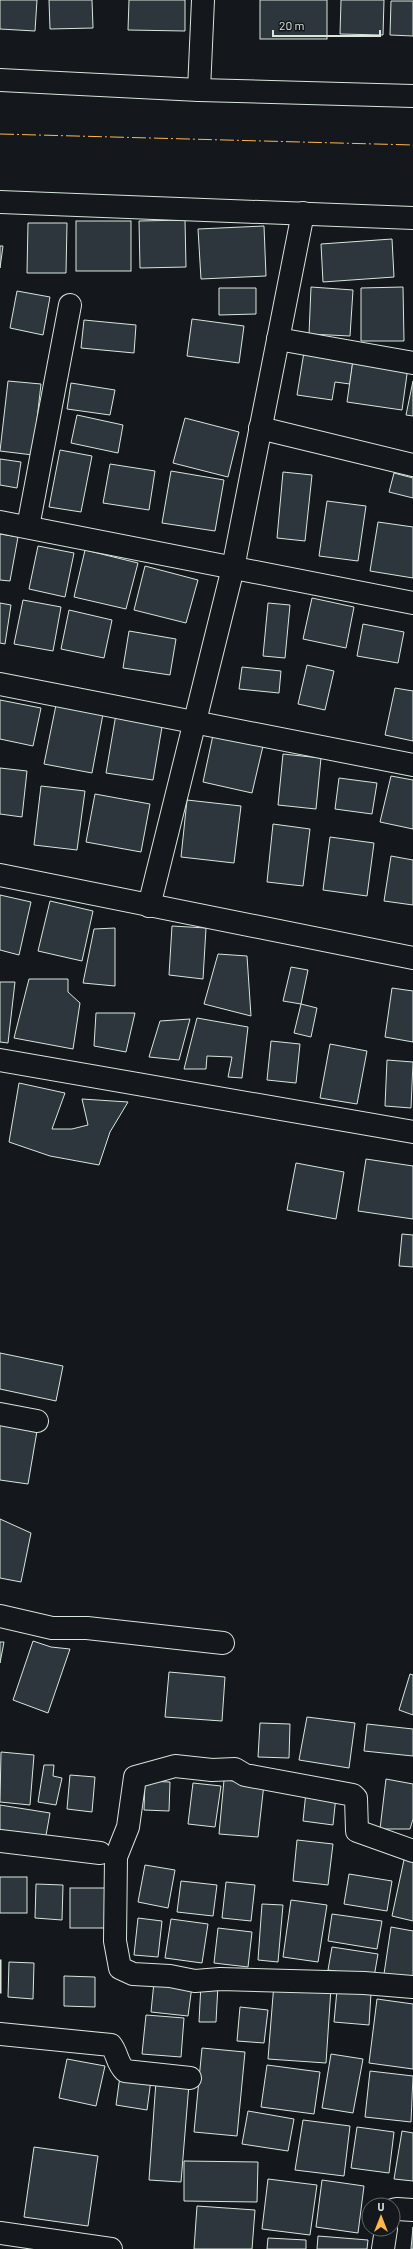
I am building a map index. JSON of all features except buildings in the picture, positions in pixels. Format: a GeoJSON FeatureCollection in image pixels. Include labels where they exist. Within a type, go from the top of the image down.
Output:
{"type":"FeatureCollection","features":[{"type":"Feature","properties":{"kind":"street"},"geometry":{"type":"LineString","coordinates":[[199,90],[203,0]]}},
{"type":"Feature","properties":{"kind":"street"},"geometry":{"type":"LineString","coordinates":[[0,80],[199,90],[413,96]]}},
{"type":"Feature","properties":{"kind":"street"},"geometry":{"type":"LineString","coordinates":[[0,202],[413,218]]}},
{"type":"Feature","properties":{"kind":"street"},"geometry":{"type":"LineString","coordinates":[[149,906],[233,568],[303,214]]}},
{"type":"Feature","properties":{"kind":"street"},"geometry":{"type":"LineString","coordinates":[[28,527],[70,305]]}},
{"type":"Feature","properties":{"kind":"street"},"geometry":{"type":"LineString","coordinates":[[278,339],[413,363]]}},
{"type":"Feature","properties":{"kind":"street"},"geometry":{"type":"LineString","coordinates":[[260,428],[413,465]]}},
{"type":"Feature","properties":{"kind":"street"},"geometry":{"type":"LineString","coordinates":[[0,522],[413,603]]}},
{"type":"Feature","properties":{"kind":"street"},"geometry":{"type":"LineString","coordinates":[[0,684],[195,721],[413,765]]}},
{"type":"Feature","properties":{"kind":"street"},"geometry":{"type":"LineString","coordinates":[[0,875],[413,958]]}},
{"type":"Feature","properties":{"kind":"street"},"geometry":{"type":"LineString","coordinates":[[0,1060],[413,1132]]}},
{"type":"Feature","properties":{"kind":"street"},"geometry":{"type":"LineString","coordinates":[[0,1414],[37,1421]]}},
{"type":"Feature","properties":{"kind":"street"},"geometry":{"type":"LineString","coordinates":[[0,1616],[52,1628],[88,1628],[223,1643]]}},
{"type":"Feature","properties":{"kind":"street"},"geometry":{"type":"LineString","coordinates":[[413,1851],[357,1831],[356,1798],[353,1795],[245,1775],[235,1769],[212,1770],[175,1766],[135,1777],[128,1827],[116,1856],[115,1941],[120,1968],[133,1974],[164,1976],[195,1981],[220,1979],[364,1983],[413,1987]]}},
{"type":"Feature","properties":{"kind":"street"},"geometry":{"type":"LineString","coordinates":[[0,1841],[100,1853]]}},
{"type":"Feature","properties":{"kind":"street"},"geometry":{"type":"LineString","coordinates":[[0,2034],[111,2045],[116,2051],[118,2063],[125,2071],[190,2078]]}},
{"type":"Feature","properties":{"kind":"street"},"geometry":{"type":"LineString","coordinates":[[401,2209],[413,2210]]}},
{"type":"Feature","properties":{"kind":"street"},"geometry":{"type":"LineString","coordinates":[[0,2233],[111,2249]]}},
{"type":"Feature","properties":{"kind":"street"},"geometry":{"type":"LineString","coordinates":[[383,2249],[385,2237]]}},
{"type":"Feature","properties":{"kind":"power"},"geometry":{"type":"LineString","coordinates":[[0,134],[413,145]]}}]}
